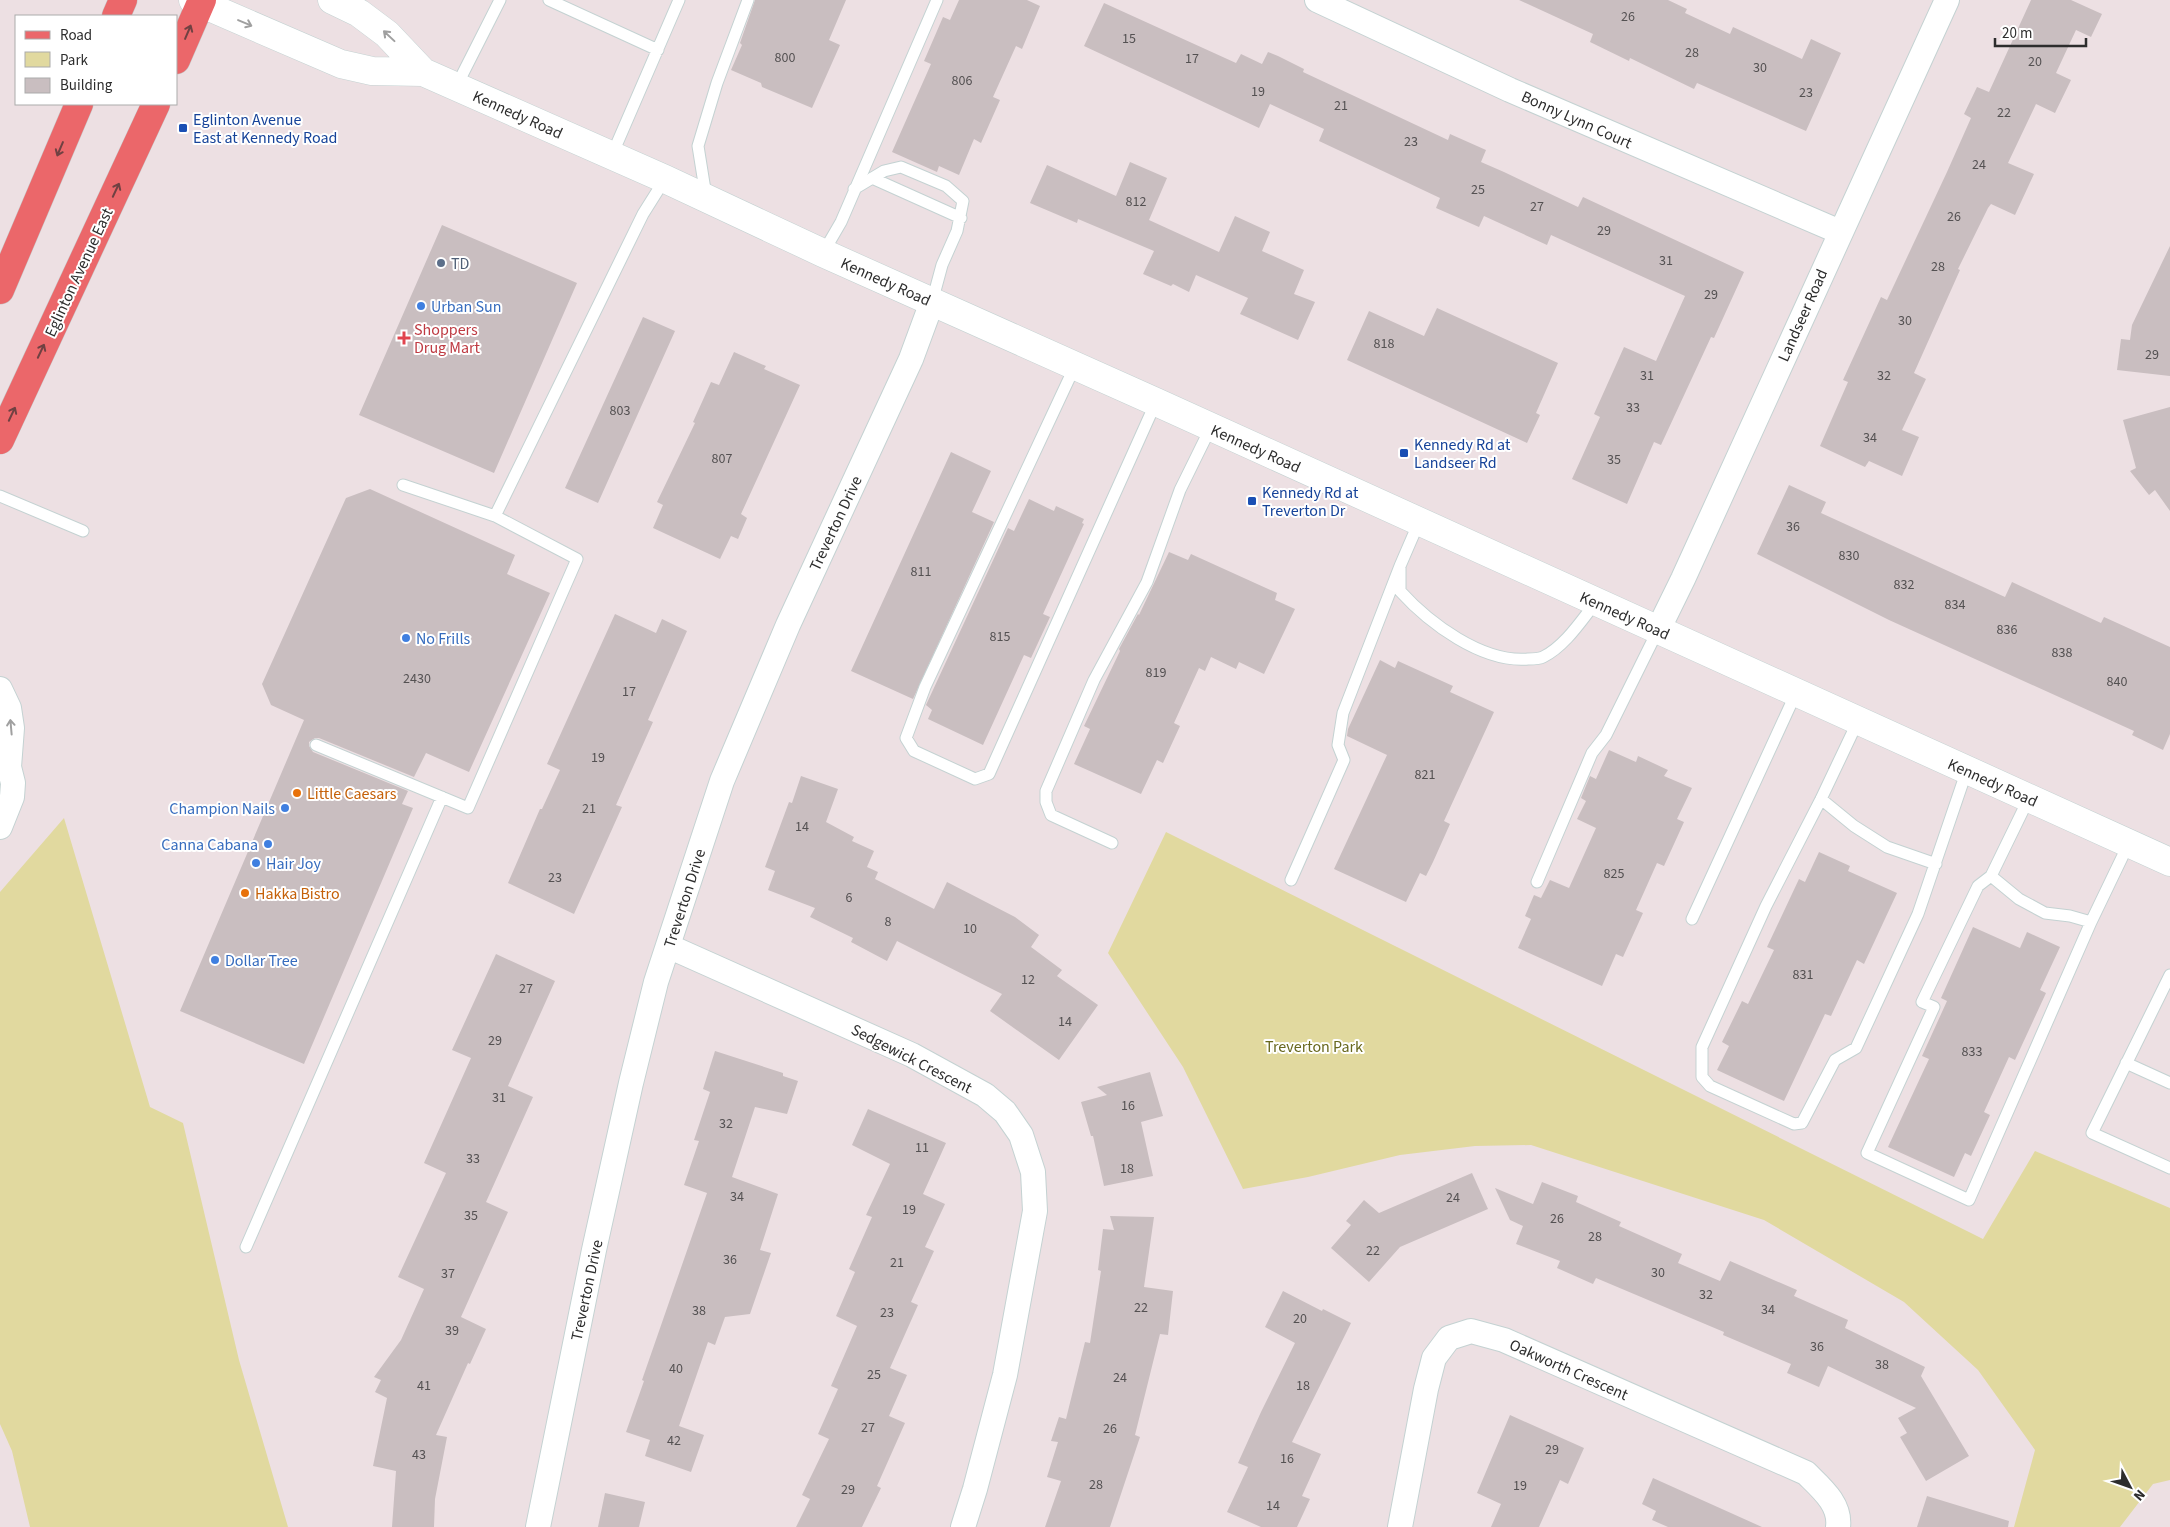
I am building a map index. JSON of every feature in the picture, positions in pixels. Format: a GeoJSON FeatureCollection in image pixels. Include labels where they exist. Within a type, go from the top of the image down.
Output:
{"type":"FeatureCollection","features":[{"type":"Feature","properties":{"kind":"main road"},"geometry":{"type":"LineString","coordinates":[[116,15],[123,0]]}},
{"type":"Feature","properties":{"kind":"main road","name":"Kennedy Road"},"geometry":{"type":"LineString","coordinates":[[332,0],[363,7],[423,72]]}},
{"type":"Feature","properties":{"kind":"main road"},"geometry":{"type":"LineString","coordinates":[[178,55],[198,1]]}},
{"type":"Feature","properties":{"kind":"main road","name":"Kennedy Road"},"geometry":{"type":"LineString","coordinates":[[198,1],[340,64],[372,72],[423,72],[456,86],[2170,862]]}},
{"type":"Feature","properties":{"kind":"main road"},"geometry":{"type":"LineString","coordinates":[[0,290],[79,105]]}},
{"type":"Feature","properties":{"kind":"main road","name":"Eglinton Avenue East"},"geometry":{"type":"LineString","coordinates":[[0,440],[156,105]]}},
{"type":"Feature","properties":{"kind":"street","name":"Bonny Lynn Court"},"geometry":{"type":"LineString","coordinates":[[1317,0],[1510,90],[1840,232]]}},
{"type":"Feature","properties":{"kind":"street","name":"Landseer Road"},"geometry":{"type":"LineString","coordinates":[[1658,630],[1947,0]]}},
{"type":"Feature","properties":{"kind":"street","name":"Treverton Drive"},"geometry":{"type":"LineString","coordinates":[[538,1527],[628,1092],[656,982],[726,772],[790,619],[911,359],[932,302]]}},
{"type":"Feature","properties":{"kind":"street"},"geometry":{"type":"LineString","coordinates":[[0,689],[9,708],[12,728],[5,761],[13,783],[12,796],[0,827]]}},
{"type":"Feature","properties":{"kind":"street","name":"Sedgewick Crescent"},"geometry":{"type":"LineString","coordinates":[[668,946],[912,1055],[985,1095],[1005,1112],[1021,1135],[1033,1172],[1035,1211],[1005,1375],[963,1527]]}},
{"type":"Feature","properties":{"kind":"street","name":"Oakworth Crescent"},"geometry":{"type":"LineString","coordinates":[[1400,1527],[1426,1389],[1434,1358],[1449,1338],[1471,1331],[1504,1340],[1806,1473],[1830,1496],[1838,1527]]}},
{"type":"Feature","properties":{"kind":"lane"},"geometry":{"type":"LineString","coordinates":[[456,86],[500,0]]}},
{"type":"Feature","properties":{"kind":"lane"},"geometry":{"type":"LineString","coordinates":[[548,0],[658,50]]}},
{"type":"Feature","properties":{"kind":"lane"},"geometry":{"type":"LineString","coordinates":[[612,155],[679,0]]}},
{"type":"Feature","properties":{"kind":"lane"},"geometry":{"type":"LineString","coordinates":[[707,198],[698,146],[717,83],[748,0]]}},
{"type":"Feature","properties":{"kind":"lane"},"geometry":{"type":"LineString","coordinates":[[823,253],[841,222],[937,0]]}},
{"type":"Feature","properties":{"kind":"lane"},"geometry":{"type":"LineString","coordinates":[[854,189],[884,171],[900,167],[946,186],[963,201],[960,218],[942,265],[932,302]]}},
{"type":"Feature","properties":{"kind":"lane"},"geometry":{"type":"LineString","coordinates":[[872,178],[960,218]]}},
{"type":"Feature","properties":{"kind":"lane"},"geometry":{"type":"LineString","coordinates":[[495,516],[643,214],[665,179]]}},
{"type":"Feature","properties":{"kind":"lane"},"geometry":{"type":"LineString","coordinates":[[1075,366],[924,687],[906,738],[914,751],[975,779],[989,774],[1156,402]]}},
{"type":"Feature","properties":{"kind":"lane"},"geometry":{"type":"LineString","coordinates":[[1112,843],[1051,815],[1046,802],[1046,791],[1094,680],[1147,582],[1180,490],[1211,427]]}},
{"type":"Feature","properties":{"kind":"lane"},"geometry":{"type":"LineString","coordinates":[[316,745],[468,808],[577,560],[495,516],[403,485]]}},
{"type":"Feature","properties":{"kind":"lane"},"geometry":{"type":"LineString","coordinates":[[0,496],[83,531]]}},
{"type":"Feature","properties":{"kind":"lane"},"geometry":{"type":"LineString","coordinates":[[1291,880],[1344,760],[1338,744],[1343,712],[1419,522]]}},
{"type":"Feature","properties":{"kind":"lane"},"geometry":{"type":"LineString","coordinates":[[1400,566],[1400,591],[1412,604],[1451,635],[1486,652],[1519,660],[1542,658],[1566,639],[1596,602]]}},
{"type":"Feature","properties":{"kind":"lane"},"geometry":{"type":"LineString","coordinates":[[1537,882],[1592,754],[1606,735],[1658,630]]}},
{"type":"Feature","properties":{"kind":"lane"},"geometry":{"type":"LineString","coordinates":[[1692,919],[1796,693]]}},
{"type":"Feature","properties":{"kind":"lane"},"geometry":{"type":"LineString","coordinates":[[1858,721],[1821,799],[1766,906],[1702,1047],[1702,1077],[1710,1086],[1794,1124],[1802,1122],[1835,1060],[1856,1048],[1918,914],[1967,770]]}},
{"type":"Feature","properties":{"kind":"lane"},"geometry":{"type":"LineString","coordinates":[[246,1247],[442,797]]}},
{"type":"Feature","properties":{"kind":"lane"},"geometry":{"type":"LineString","coordinates":[[2029,798],[1991,876],[1978,886],[1922,1002],[1934,1007],[1867,1153],[1969,1200],[2091,922],[2129,843]]}},
{"type":"Feature","properties":{"kind":"lane"},"geometry":{"type":"LineString","coordinates":[[1821,799],[1854,826],[1887,847],[1936,864]]}},
{"type":"Feature","properties":{"kind":"lane"},"geometry":{"type":"LineString","coordinates":[[1991,876],[2019,899],[2045,913],[2070,916],[2091,922]]}},
{"type":"Feature","properties":{"kind":"lane"},"geometry":{"type":"LineString","coordinates":[[2170,975],[2166,994],[2126,1063],[2092,1132],[2170,1168]]}},
{"type":"Feature","properties":{"kind":"lane"},"geometry":{"type":"LineString","coordinates":[[2126,1063],[2170,1083]]}},
{"type":"Feature","properties":{"kind":"green space"},"geometry":{"type":"Polygon","coordinates":[[[64,818],[150,1107],[183,1123],[239,1360],[288,1527],[30,1527],[12,1451],[0,1424],[0,892],[64,818]]]}},
{"type":"Feature","properties":{"kind":"green space","name":"Treverton Park"},"geometry":{"type":"Polygon","coordinates":[[[1166,832],[1983,1239],[2035,1151],[2170,1208],[2170,1480],[2153,1484],[2120,1527],[2014,1527],[2035,1450],[1978,1370],[1904,1302],[1764,1220],[1531,1145],[1475,1146],[1400,1155],[1308,1177],[1243,1189],[1183,1067],[1108,953],[1166,832]]]}},
{"type":"Feature","properties":{"kind":"building"},"geometry":{"type":"Polygon","coordinates":[[[755,0],[846,0],[829,40],[840,45],[812,108],[762,87],[761,83],[731,70],[742,45],[740,43],[755,0]]]}},
{"type":"Feature","properties":{"kind":"building"},"geometry":{"type":"Polygon","coordinates":[[[959,0],[1027,0],[1040,6],[1022,49],[1016,46],[993,97],[1000,100],[981,143],[974,139],[959,175],[939,166],[937,172],[892,152],[931,64],[924,61],[943,17],[950,20],[959,0]]]}},
{"type":"Feature","properties":{"kind":"building"},"geometry":{"type":"Polygon","coordinates":[[[1519,0],[1668,0],[1687,9],[1685,13],[1730,34],[1733,27],[1802,59],[1811,39],[1841,53],[1806,131],[1697,83],[1694,89],[1630,58],[1629,61],[1590,42],[1593,34],[1519,0]]]}},
{"type":"Feature","properties":{"kind":"building"},"geometry":{"type":"Polygon","coordinates":[[[2031,0],[2071,0],[2102,14],[2091,37],[2076,30],[2056,73],[2071,80],[2055,113],[2036,104],[2008,163],[2034,174],[2015,215],[1991,204],[1958,269],[1960,270],[1914,373],[1926,379],[1902,430],[1919,437],[1902,476],[1869,461],[1865,467],[1820,446],[1848,382],[1843,380],[1881,297],[1887,300],[1947,172],[1971,118],[1964,114],[1977,87],[1989,92],[2031,0]]]}},
{"type":"Feature","properties":{"kind":"building"},"geometry":{"type":"Polygon","coordinates":[[[1104,3],[1236,63],[1241,54],[1262,64],[1268,52],[1278,56],[1304,69],[1303,72],[1448,140],[1450,134],[1486,150],[1481,162],[1578,207],[1583,197],[1744,272],[1714,338],[1711,337],[1661,445],[1654,442],[1627,504],[1572,479],[1600,417],[1594,414],[1624,347],[1656,361],[1685,296],[1551,235],[1547,245],[1484,216],[1479,227],[1436,208],[1440,198],[1319,141],[1324,129],[1270,104],[1259,128],[1084,46],[1104,3]]]}},
{"type":"Feature","properties":{"kind":"building"},"geometry":{"type":"Polygon","coordinates":[[[1130,162],[1167,178],[1149,220],[1219,252],[1235,216],[1270,232],[1262,251],[1304,270],[1294,294],[1315,302],[1298,340],[1240,314],[1248,298],[1196,275],[1189,292],[1173,284],[1171,286],[1143,274],[1154,251],[1078,219],[1077,223],[1030,203],[1047,165],[1116,196],[1130,162]]]}},
{"type":"Feature","properties":{"kind":"building"},"geometry":{"type":"Polygon","coordinates":[[[442,225],[577,283],[494,473],[359,415],[442,225]]]}},
{"type":"Feature","properties":{"kind":"building"},"geometry":{"type":"Polygon","coordinates":[[[2170,246],[2170,376],[2117,370],[2121,339],[2130,340],[2132,325],[2170,246]]]}},
{"type":"Feature","properties":{"kind":"building"},"geometry":{"type":"Polygon","coordinates":[[[1437,308],[1558,363],[1536,413],[1540,415],[1527,443],[1347,360],[1369,311],[1424,336],[1437,308]]]}},
{"type":"Feature","properties":{"kind":"building"},"geometry":{"type":"Polygon","coordinates":[[[643,317],[675,331],[598,503],[565,488],[643,317]]]}},
{"type":"Feature","properties":{"kind":"building"},"geometry":{"type":"Polygon","coordinates":[[[734,352],[766,366],[764,369],[800,385],[741,514],[747,518],[738,539],[731,536],[720,559],[653,528],[663,505],[657,502],[695,423],[693,422],[711,382],[719,385],[734,352]]]}},
{"type":"Feature","properties":{"kind":"building"},"geometry":{"type":"Polygon","coordinates":[[[2170,407],[2170,511],[2155,490],[2149,495],[2130,471],[2136,468],[2123,420],[2170,407]]]}},
{"type":"Feature","properties":{"kind":"building"},"geometry":{"type":"Polygon","coordinates":[[[951,452],[991,471],[972,512],[994,522],[913,699],[851,671],[951,452]]]}},
{"type":"Feature","properties":{"kind":"building"},"geometry":{"type":"Polygon","coordinates":[[[1789,485],[1826,502],[1821,513],[2005,597],[2012,582],[2101,623],[2104,617],[2170,647],[2170,734],[2163,750],[2132,735],[2134,731],[1889,620],[1757,554],[1789,485]]]}},
{"type":"Feature","properties":{"kind":"building"},"geometry":{"type":"Polygon","coordinates":[[[370,489],[515,555],[507,574],[550,593],[469,772],[426,753],[414,777],[319,738],[309,742],[313,752],[408,791],[402,804],[413,808],[304,1064],[180,1011],[304,720],[271,705],[262,684],[346,498],[370,489]]]}},
{"type":"Feature","properties":{"kind":"building"},"geometry":{"type":"Polygon","coordinates":[[[1029,499],[1054,511],[1056,506],[1084,519],[1082,523],[1084,524],[1043,614],[1050,617],[1031,658],[1024,655],[983,745],[928,719],[932,710],[926,705],[1008,528],[1014,531],[1029,499]]]}},
{"type":"Feature","properties":{"kind":"building"},"geometry":{"type":"Polygon","coordinates":[[[1169,552],[1188,560],[1191,554],[1277,593],[1275,600],[1295,609],[1264,674],[1239,662],[1236,669],[1211,657],[1205,671],[1199,668],[1174,723],[1180,726],[1163,763],[1157,760],[1141,794],[1074,764],[1090,729],[1084,726],[1120,651],[1119,649],[1139,615],[1169,552]]]}},
{"type":"Feature","properties":{"kind":"building"},"geometry":{"type":"Polygon","coordinates":[[[615,614],[656,633],[662,619],[687,631],[648,720],[653,722],[616,805],[622,807],[574,914],[508,883],[540,809],[542,809],[560,770],[547,764],[615,614]]]}},
{"type":"Feature","properties":{"kind":"building"},"geometry":{"type":"Polygon","coordinates":[[[1380,660],[1395,668],[1398,661],[1453,686],[1450,692],[1494,712],[1444,821],[1450,824],[1433,862],[1426,876],[1420,873],[1406,902],[1334,869],[1387,755],[1347,736],[1348,729],[1380,660]]]}},
{"type":"Feature","properties":{"kind":"building"},"geometry":{"type":"Polygon","coordinates":[[[1609,750],[1636,762],[1638,756],[1668,770],[1664,776],[1692,788],[1677,819],[1684,822],[1664,866],[1657,863],[1636,910],[1643,913],[1623,957],[1616,954],[1602,986],[1518,948],[1531,919],[1525,916],[1534,895],[1541,898],[1550,880],[1569,888],[1596,828],[1577,819],[1586,801],[1581,798],[1590,776],[1596,779],[1609,750]]]}},
{"type":"Feature","properties":{"kind":"building"},"geometry":{"type":"Polygon","coordinates":[[[801,776],[838,789],[826,822],[854,837],[852,841],[874,851],[867,867],[878,872],[875,879],[934,909],[947,882],[1015,917],[1039,935],[1031,947],[1062,970],[1057,976],[1098,1005],[1059,1060],[990,1011],[1002,994],[897,941],[887,961],[851,942],[853,938],[810,917],[815,908],[768,890],[775,871],[765,867],[789,802],[792,803],[801,776]]]}},
{"type":"Feature","properties":{"kind":"building"},"geometry":{"type":"Polygon","coordinates":[[[1819,852],[1850,866],[1848,871],[1897,893],[1864,964],[1857,960],[1831,1016],[1825,1014],[1784,1101],[1717,1070],[1729,1046],[1722,1042],[1742,1001],[1748,1004],[1774,950],[1767,947],[1799,879],[1805,882],[1819,852]]]}},
{"type":"Feature","properties":{"kind":"building"},"geometry":{"type":"Polygon","coordinates":[[[1973,927],[2020,948],[2027,932],[2060,947],[2040,990],[2046,993],[2015,1060],[2009,1057],[1984,1112],[1990,1115],[1971,1156],[1965,1153],[1954,1177],[1888,1147],[1929,1059],[1922,1056],[1947,1001],[1941,998],[1973,927]]]}},
{"type":"Feature","properties":{"kind":"building"},"geometry":{"type":"Polygon","coordinates":[[[496,954],[555,981],[508,1086],[533,1097],[486,1202],[508,1212],[461,1317],[486,1329],[470,1364],[468,1363],[436,1435],[447,1437],[435,1499],[434,1527],[392,1527],[396,1471],[373,1466],[387,1398],[375,1392],[381,1380],[374,1377],[401,1340],[424,1289],[398,1277],[446,1173],[424,1163],[471,1058],[452,1050],[496,954]]]}},
{"type":"Feature","properties":{"kind":"building"},"geometry":{"type":"Polygon","coordinates":[[[715,1051],[783,1073],[783,1076],[798,1081],[787,1114],[755,1107],[732,1177],[778,1194],[760,1250],[771,1253],[750,1314],[725,1317],[715,1345],[708,1342],[679,1426],[704,1435],[691,1472],[645,1456],[650,1440],[626,1432],[644,1381],[642,1380],[707,1193],[684,1185],[699,1141],[694,1140],[710,1092],[703,1089],[715,1051]]]}},
{"type":"Feature","properties":{"kind":"building"},"geometry":{"type":"Polygon","coordinates":[[[1150,1072],[1163,1116],[1141,1122],[1153,1176],[1104,1186],[1093,1136],[1091,1136],[1081,1102],[1107,1095],[1097,1087],[1150,1072]]]}},
{"type":"Feature","properties":{"kind":"building"},"geometry":{"type":"Polygon","coordinates":[[[868,1109],[946,1143],[923,1194],[945,1204],[925,1247],[934,1251],[911,1302],[918,1305],[890,1368],[907,1375],[889,1416],[905,1423],[877,1486],[881,1488],[862,1527],[796,1527],[810,1499],[802,1495],[829,1439],[818,1434],[838,1389],[831,1386],[857,1326],[836,1316],[855,1272],[849,1269],[872,1217],[866,1215],[890,1164],[852,1145],[868,1109]]]}},
{"type":"Feature","properties":{"kind":"building"},"geometry":{"type":"Polygon","coordinates":[[[1472,1173],[1488,1209],[1400,1247],[1369,1282],[1331,1248],[1351,1225],[1346,1221],[1364,1200],[1379,1213],[1472,1173]]]}},
{"type":"Feature","properties":{"kind":"building"},"geometry":{"type":"Polygon","coordinates":[[[1542,1182],[1578,1196],[1576,1202],[1621,1222],[1619,1226],[1682,1254],[1678,1263],[1720,1281],[1730,1261],[1797,1290],[1794,1296],[1848,1320],[1845,1328],[1925,1367],[1921,1376],[1969,1456],[1926,1481],[1900,1437],[1907,1433],[1898,1418],[1916,1408],[1828,1366],[1819,1387],[1787,1373],[1791,1364],[1723,1335],[1724,1332],[1596,1278],[1593,1284],[1557,1268],[1560,1261],[1516,1244],[1523,1226],[1510,1220],[1495,1188],[1533,1204],[1542,1182]]]}},
{"type":"Feature","properties":{"kind":"building"},"geometry":{"type":"Polygon","coordinates":[[[1110,1216],[1154,1217],[1144,1287],[1173,1291],[1168,1335],[1160,1334],[1135,1435],[1140,1437],[1110,1527],[1045,1527],[1061,1481],[1047,1477],[1058,1442],[1051,1441],[1059,1417],[1066,1419],[1085,1342],[1090,1343],[1101,1271],[1098,1270],[1103,1229],[1114,1230],[1110,1216]]]}},
{"type":"Feature","properties":{"kind":"building"},"geometry":{"type":"Polygon","coordinates":[[[1283,1291],[1351,1323],[1292,1442],[1321,1454],[1302,1496],[1310,1499],[1297,1527],[1261,1527],[1227,1512],[1248,1467],[1238,1463],[1295,1343],[1265,1327],[1283,1291]]]}},
{"type":"Feature","properties":{"kind":"building"},"geometry":{"type":"Polygon","coordinates":[[[1510,1415],[1584,1448],[1568,1484],[1560,1480],[1539,1527],[1491,1527],[1501,1504],[1477,1493],[1510,1415]]]}},
{"type":"Feature","properties":{"kind":"building"},"geometry":{"type":"Polygon","coordinates":[[[1653,1478],[1762,1527],[1668,1527],[1652,1520],[1656,1511],[1642,1504],[1653,1478]]]}},
{"type":"Feature","properties":{"kind":"building"},"geometry":{"type":"Polygon","coordinates":[[[605,1493],[645,1502],[639,1527],[598,1527],[605,1493]]]}},
{"type":"Feature","properties":{"kind":"building"},"geometry":{"type":"Polygon","coordinates":[[[1927,1496],[2009,1521],[2008,1527],[1917,1527],[1927,1496]]]}},
{"type":"Feature","properties":{"kind":"place","name":"Eglinton Avenue East at Kennedy Road"},"geometry":{"type":"Point","coordinates":[183,128]}},
{"type":"Feature","properties":{"kind":"place","name":"TD"},"geometry":{"type":"Point","coordinates":[441,263]}},
{"type":"Feature","properties":{"kind":"place","name":"Urban Sun"},"geometry":{"type":"Point","coordinates":[421,306]}},
{"type":"Feature","properties":{"kind":"place","name":"Shoppers Drug Mart"},"geometry":{"type":"Point","coordinates":[404,338]}},
{"type":"Feature","properties":{"kind":"place","name":"Kennedy Rd at Landseer Rd"},"geometry":{"type":"Point","coordinates":[1404,453]}},
{"type":"Feature","properties":{"kind":"place","name":"Kennedy Rd at Treverton Dr"},"geometry":{"type":"Point","coordinates":[1252,501]}},
{"type":"Feature","properties":{"kind":"place","name":"No Frills"},"geometry":{"type":"Point","coordinates":[406,638]}},
{"type":"Feature","properties":{"kind":"place","name":"Little Caesars"},"geometry":{"type":"Point","coordinates":[297,793]}},
{"type":"Feature","properties":{"kind":"place","name":"Champion Nails"},"geometry":{"type":"Point","coordinates":[285,808]}},
{"type":"Feature","properties":{"kind":"place","name":"Canna Cabana"},"geometry":{"type":"Point","coordinates":[268,844]}},
{"type":"Feature","properties":{"kind":"place","name":"Hair Joy"},"geometry":{"type":"Point","coordinates":[256,863]}},
{"type":"Feature","properties":{"kind":"place","name":"Hakka Bistro"},"geometry":{"type":"Point","coordinates":[245,893]}},
{"type":"Feature","properties":{"kind":"place","name":"Dollar Tree"},"geometry":{"type":"Point","coordinates":[215,960]}}]}
